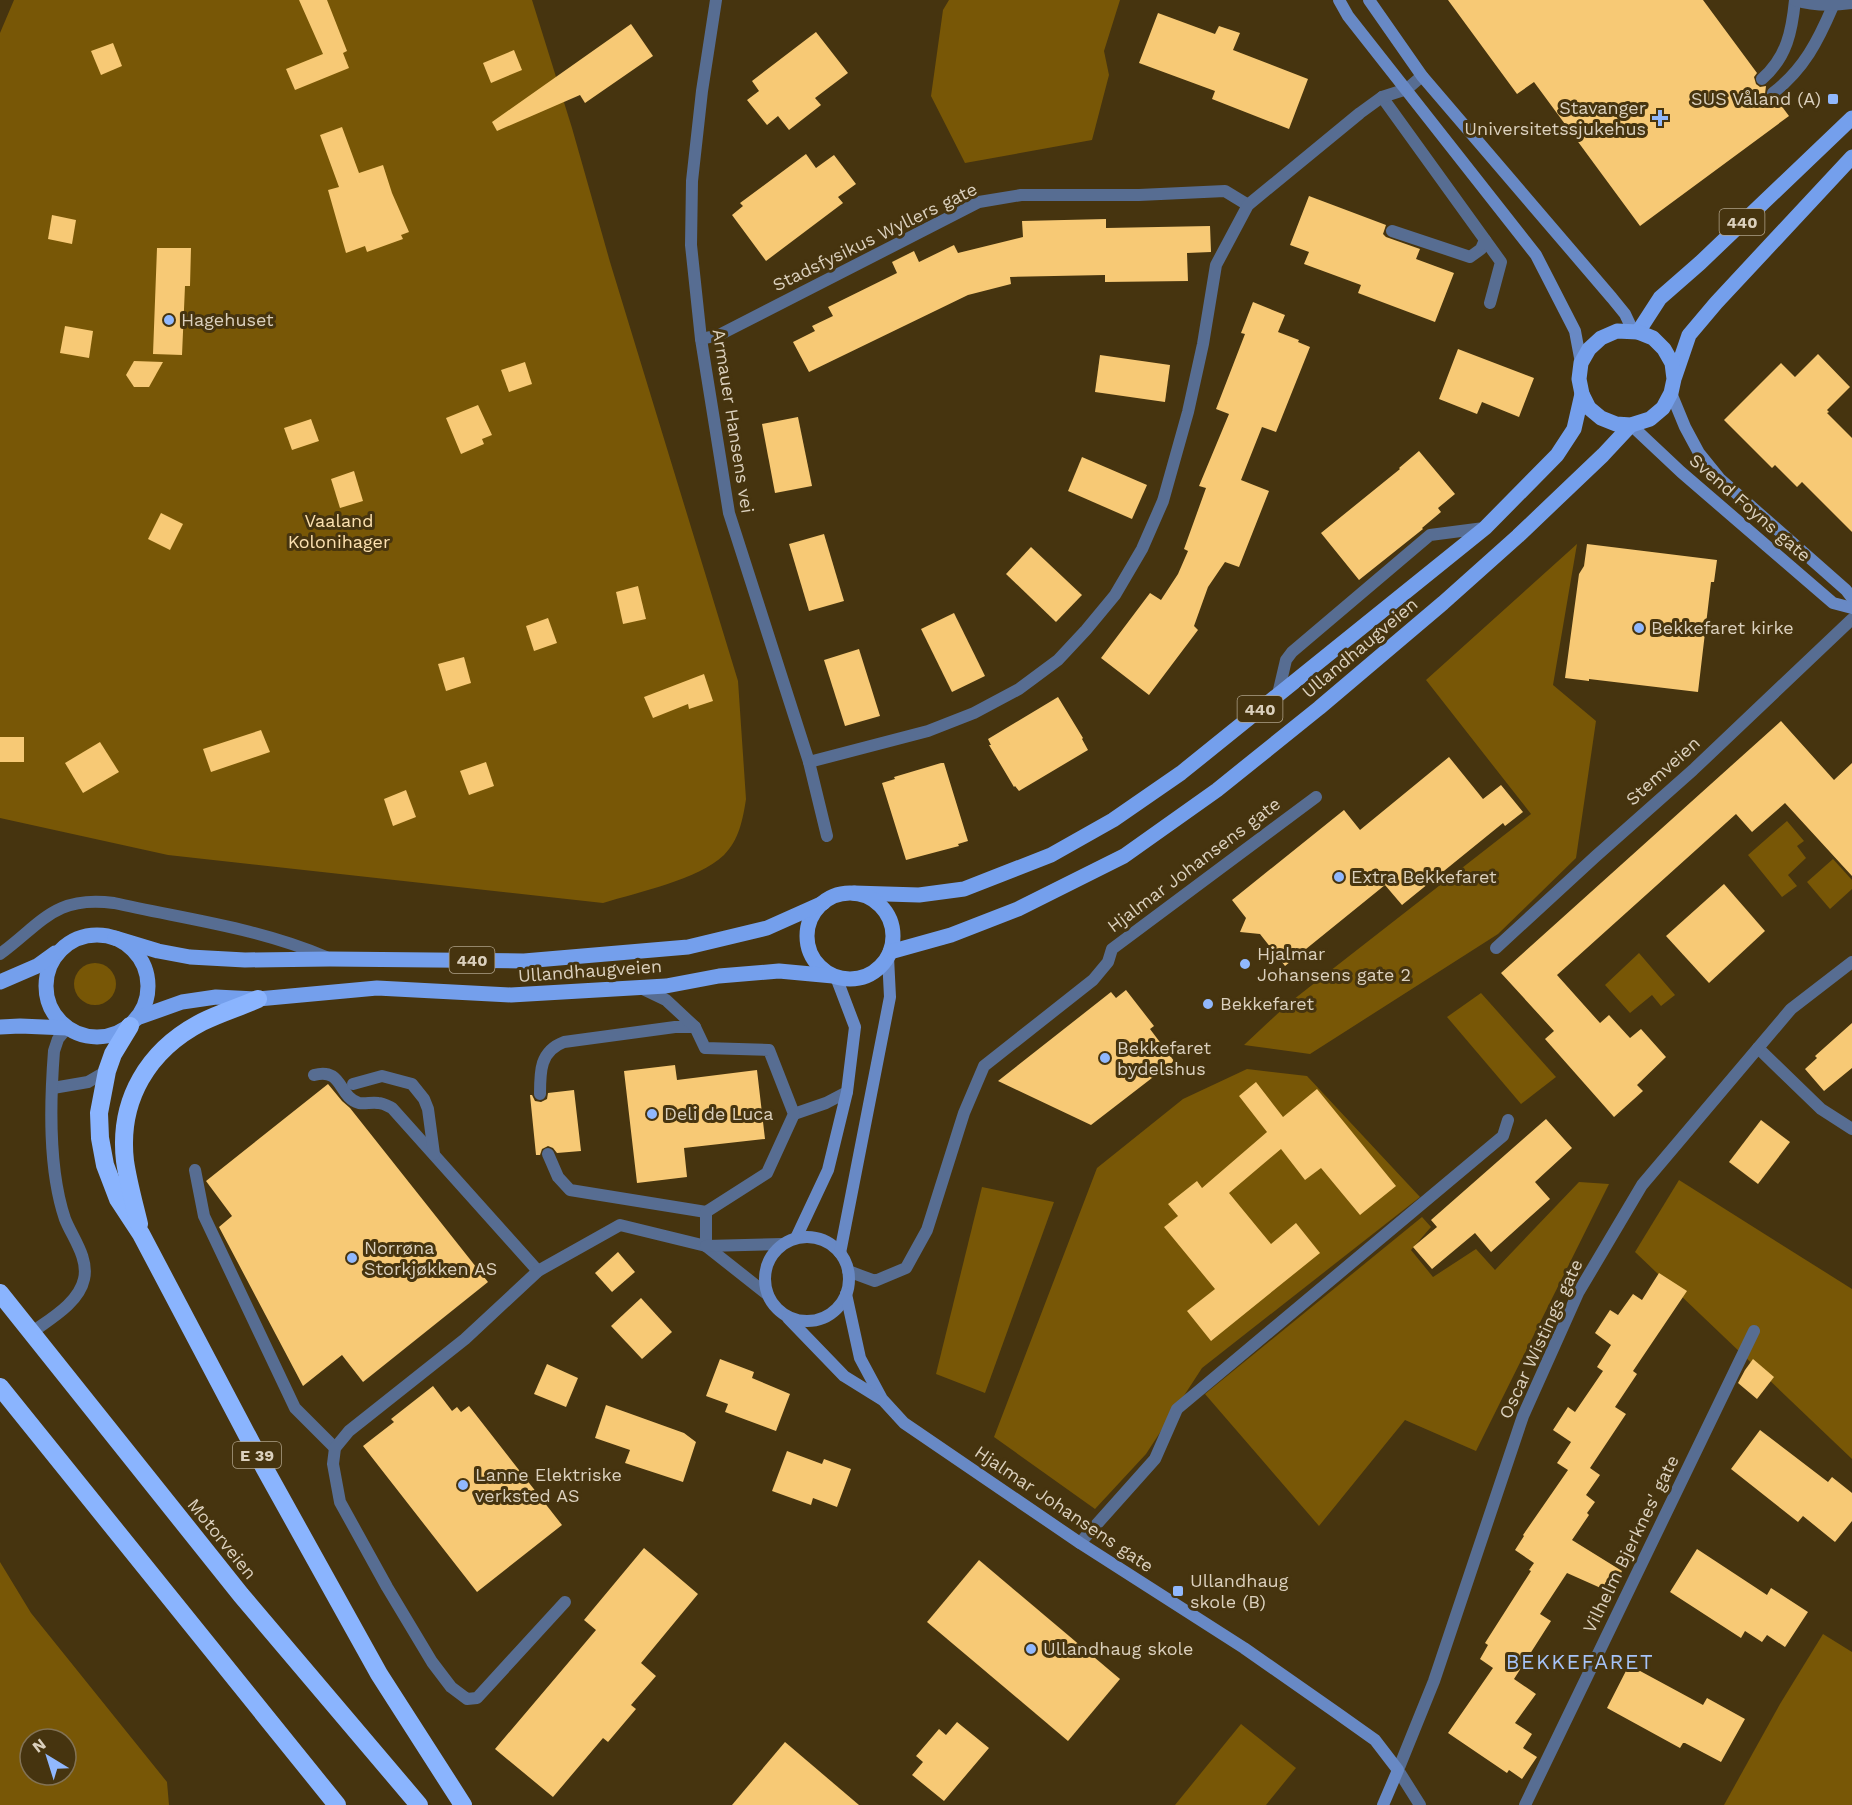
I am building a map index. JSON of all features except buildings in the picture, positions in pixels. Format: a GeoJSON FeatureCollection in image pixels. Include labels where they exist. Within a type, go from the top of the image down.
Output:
{"type":"FeatureCollection","features":[{"type":"Feature","properties":{"kind":"highway","name":"E 39"},"geometry":{"type":"LineString","coordinates":[[141,1234],[125,1161],[124,1133],[127,1107],[140,1079],[155,1059],[176,1039],[203,1022],[258,999]]}},
{"type":"Feature","properties":{"kind":"highway","name":"E 39"},"geometry":{"type":"LineString","coordinates":[[134,1022],[113,1054],[99,1113],[100,1138],[105,1165],[118,1199],[141,1234],[265,1469],[374,1663],[463,1805]]}},
{"type":"Feature","properties":{"kind":"highway","name":"Motorveien"},"geometry":{"type":"LineString","coordinates":[[0,1293],[241,1595],[419,1805]]}},
{"type":"Feature","properties":{"kind":"highway"},"geometry":{"type":"LineString","coordinates":[[0,1387],[337,1805]]}},
{"type":"Feature","properties":{"kind":"main road","name":"440"},"geometry":{"type":"LineString","coordinates":[[1636,331],[1660,297],[1700,263],[1852,118]]}},
{"type":"Feature","properties":{"kind":"main road","name":"440"},"geometry":{"type":"LineString","coordinates":[[1632,425],[1650,419],[1663,408],[1689,335],[1852,157]]}},
{"type":"Feature","properties":{"kind":"main road"},"geometry":{"type":"LineString","coordinates":[[1581,363],[1589,349],[1601,338],[1617,331],[1636,331],[1653,338],[1664,349],[1672,363],[1672,386]]}},
{"type":"Feature","properties":{"kind":"main road","name":"440"},"geometry":{"type":"LineString","coordinates":[[1581,363],[1579,379],[1582,394]]}},
{"type":"Feature","properties":{"kind":"main road"},"geometry":{"type":"LineString","coordinates":[[1582,394],[1589,408],[1601,418],[1616,424],[1632,425]]}},
{"type":"Feature","properties":{"kind":"main road","name":"Ullandhaugveien"},"geometry":{"type":"LineString","coordinates":[[854,893],[919,895],[964,889],[1051,855],[1113,820],[1181,773],[1485,528],[1557,455],[1574,429],[1582,394]]}},
{"type":"Feature","properties":{"kind":"main road","name":"Ullandhaugveien"},"geometry":{"type":"LineString","coordinates":[[889,954],[951,935],[1018,909],[1124,856],[1198,803],[1319,708],[1443,603],[1518,536],[1604,455],[1632,425]]}},
{"type":"Feature","properties":{"kind":"main road","name":"440"},"geometry":{"type":"LineString","coordinates":[[823,903],[832,897],[854,893]]}},
{"type":"Feature","properties":{"kind":"main road"},"geometry":{"type":"LineString","coordinates":[[854,893],[879,904],[887,914],[892,926],[893,939],[889,954]]}},
{"type":"Feature","properties":{"kind":"main road"},"geometry":{"type":"LineString","coordinates":[[823,903],[813,914],[808,927],[808,942],[812,956],[821,968],[834,976]]}},
{"type":"Feature","properties":{"kind":"main road","name":"Ullandhaugveien"},"geometry":{"type":"LineString","coordinates":[[115,939],[190,957],[245,960],[524,961],[688,948],[767,928],[823,903]]}},
{"type":"Feature","properties":{"kind":"main road","name":"440"},"geometry":{"type":"LineString","coordinates":[[0,982],[37,966],[74,940],[102,935],[115,939]]}},
{"type":"Feature","properties":{"kind":"main road"},"geometry":{"type":"LineString","coordinates":[[115,939],[129,946],[140,959],[146,973],[148,989],[145,1004],[134,1022]]}},
{"type":"Feature","properties":{"kind":"main road"},"geometry":{"type":"LineString","coordinates":[[62,948],[52,960],[47,974],[46,990],[49,1004],[56,1018],[67,1028]]}},
{"type":"Feature","properties":{"kind":"main road","name":"440"},"geometry":{"type":"LineString","coordinates":[[834,976],[848,979],[872,974],[881,967],[889,954]]}},
{"type":"Feature","properties":{"kind":"main road","name":"Ullandhaugveien"},"geometry":{"type":"LineString","coordinates":[[134,1022],[182,1002],[216,997],[258,999],[377,988],[511,995],[666,986],[719,976],[779,971],[834,976]]}},
{"type":"Feature","properties":{"kind":"main road","name":"440"},"geometry":{"type":"LineString","coordinates":[[0,1027],[67,1028],[87,1037],[102,1038],[117,1034],[134,1022]]}},
{"type":"Feature","properties":{"kind":"street","name":"Armauer Hansens vei"},"geometry":{"type":"LineString","coordinates":[[716,0],[702,91],[692,182],[691,245],[700,339],[729,513],[809,762],[827,836]]}},
{"type":"Feature","properties":{"kind":"street"},"geometry":{"type":"LineString","coordinates":[[1339,0],[1348,16],[1536,255],[1575,331],[1581,363]]}},
{"type":"Feature","properties":{"kind":"street"},"geometry":{"type":"LineString","coordinates":[[1369,0],[1422,76],[1612,298],[1636,331]]}},
{"type":"Feature","properties":{"kind":"street"},"geometry":{"type":"LineString","coordinates":[[1762,79],[1770,72],[1784,50],[1792,29],[1795,0],[1812,5],[1833,6],[1852,3]]}},
{"type":"Feature","properties":{"kind":"street"},"geometry":{"type":"LineString","coordinates":[[1773,93],[1783,86],[1803,63],[1817,42],[1833,6]]}},
{"type":"Feature","properties":{"kind":"street"},"geometry":{"type":"LineString","coordinates":[[809,762],[928,731],[974,713],[1019,689],[1058,660],[1086,630],[1115,596],[1142,549],[1163,501],[1188,412],[1203,344],[1216,265],[1248,205],[1382,97],[1407,89],[1422,76]]}},
{"type":"Feature","properties":{"kind":"street"},"geometry":{"type":"LineString","coordinates":[[1382,97],[1501,262],[1490,303]]}},
{"type":"Feature","properties":{"kind":"street","name":"Stadsfysikus Wyllers gate"},"geometry":{"type":"LineString","coordinates":[[700,339],[718,335],[979,202],[1021,195],[1139,195],[1225,191],[1248,205]]}},
{"type":"Feature","properties":{"kind":"street"},"geometry":{"type":"LineString","coordinates":[[1392,231],[1470,257],[1481,249],[1485,240]]}},
{"type":"Feature","properties":{"kind":"street","name":"Svend Foyns gate"},"geometry":{"type":"LineString","coordinates":[[1672,386],[1685,427],[1699,453],[1720,479],[1846,590],[1852,598]]}},
{"type":"Feature","properties":{"kind":"street","name":"Svend Foyns gate"},"geometry":{"type":"LineString","coordinates":[[1632,425],[1681,472],[1833,603],[1852,608]]}},
{"type":"Feature","properties":{"kind":"street"},"geometry":{"type":"LineString","coordinates":[[1278,694],[1286,660],[1292,652],[1430,535],[1485,528]]}},
{"type":"Feature","properties":{"kind":"street","name":"Stemveien"},"geometry":{"type":"LineString","coordinates":[[1496,948],[1693,770],[1852,619]]}},
{"type":"Feature","properties":{"kind":"street","name":"Hjalmar Johansens gate"},"geometry":{"type":"LineString","coordinates":[[848,1272],[875,1281],[906,1268],[927,1230],[964,1113],[984,1066],[1093,980],[1108,962],[1112,949],[1316,797]]}},
{"type":"Feature","properties":{"kind":"street","name":"Ullandhaugveien"},"geometry":{"type":"LineString","coordinates":[[0,954],[56,910],[76,902],[95,900],[258,934],[330,959]]}},
{"type":"Feature","properties":{"kind":"street"},"geometry":{"type":"LineString","coordinates":[[840,1253],[890,997],[889,954]]}},
{"type":"Feature","properties":{"kind":"street","name":"Oscar Wistings gate"},"geometry":{"type":"LineString","coordinates":[[1383,1805],[1434,1681],[1523,1416],[1578,1293],[1642,1185],[1791,1009],[1852,962]]}},
{"type":"Feature","properties":{"kind":"street"},"geometry":{"type":"LineString","coordinates":[[796,1238],[828,1170],[847,1092],[855,1027],[834,976]]}},
{"type":"Feature","properties":{"kind":"street"},"geometry":{"type":"LineString","coordinates":[[548,1154],[558,1177],[570,1190],[706,1212],[767,1173],[794,1114],[769,1050],[705,1048],[695,1027],[666,1000],[641,988]]}},
{"type":"Feature","properties":{"kind":"street"},"geometry":{"type":"LineString","coordinates":[[540,1094],[540,1072],[552,1047],[564,1042],[675,1027],[695,1027]]}},
{"type":"Feature","properties":{"kind":"street"},"geometry":{"type":"LineString","coordinates":[[31,1333],[76,1296],[85,1277],[85,1267],[60,1203],[52,1150],[54,1051],[58,1039],[67,1028]]}},
{"type":"Feature","properties":{"kind":"street"},"geometry":{"type":"LineString","coordinates":[[1758,1048],[1821,1109],[1852,1129]]}},
{"type":"Feature","properties":{"kind":"street"},"geometry":{"type":"LineString","coordinates":[[53,1088],[88,1082],[108,1071]]}},
{"type":"Feature","properties":{"kind":"street"},"geometry":{"type":"LineString","coordinates":[[314,1075],[324,1072],[330,1074],[353,1100],[360,1103],[380,1103],[392,1108],[538,1271]]}},
{"type":"Feature","properties":{"kind":"street"},"geometry":{"type":"LineString","coordinates":[[353,1084],[382,1076],[412,1084],[424,1099],[428,1109],[435,1155]]}},
{"type":"Feature","properties":{"kind":"street"},"geometry":{"type":"LineString","coordinates":[[794,1114],[826,1103],[847,1092]]}},
{"type":"Feature","properties":{"kind":"street"},"geometry":{"type":"LineString","coordinates":[[1080,1543],[1155,1459],[1177,1409],[1503,1136],[1508,1120]]}},
{"type":"Feature","properties":{"kind":"street"},"geometry":{"type":"LineString","coordinates":[[195,1170],[204,1216],[295,1408],[335,1448]]}},
{"type":"Feature","properties":{"kind":"street"},"geometry":{"type":"LineString","coordinates":[[706,1212],[706,1246]]}},
{"type":"Feature","properties":{"kind":"street"},"geometry":{"type":"LineString","coordinates":[[565,1602],[477,1698],[467,1699],[451,1687],[432,1662],[340,1502],[333,1464],[335,1448],[349,1431],[465,1339],[538,1271],[620,1225],[706,1246],[783,1244]]}},
{"type":"Feature","properties":{"kind":"street"},"geometry":{"type":"LineString","coordinates":[[706,1246],[768,1295],[785,1315],[808,1321],[821,1318],[836,1309],[846,1294],[849,1283],[846,1262],[831,1244],[820,1239],[796,1238],[783,1244],[773,1254],[766,1267],[765,1282],[768,1295]]}},
{"type":"Feature","properties":{"kind":"street","name":"Hjalmar Johansens gate"},"geometry":{"type":"LineString","coordinates":[[846,1294],[860,1358],[882,1400]]}},
{"type":"Feature","properties":{"kind":"street","name":"Hjalmar Johansens gate"},"geometry":{"type":"LineString","coordinates":[[785,1315],[844,1376],[882,1400],[904,1423],[924,1438],[1080,1543],[1244,1648],[1375,1740],[1398,1770],[1420,1805]]}},
{"type":"Feature","properties":{"kind":"street","name":"Vilhelm Bjerknes' gate"},"geometry":{"type":"LineString","coordinates":[[1525,1805],[1754,1331]]}},
{"type":"Feature","properties":{"kind":"green space","name":"Vaaland Kolonihager"},"geometry":{"type":"Polygon","coordinates":[[[14,0],[532,0],[738,681],[746,799],[737,836],[724,855],[713,864],[684,878],[603,903],[168,855],[0,818],[0,33],[14,0]]]}},
{"type":"Feature","properties":{"kind":"green space"},"geometry":{"type":"Polygon","coordinates":[[[949,0],[1120,0],[1104,51],[1109,75],[1092,140],[965,163],[931,96],[943,10],[949,0]]]}},
{"type":"Feature","properties":{"kind":"green space"},"geometry":{"type":"Polygon","coordinates":[[[1577,544],[1553,685],[1596,721],[1576,858],[1498,934],[1310,1054],[1244,1045],[1289,1003],[1531,814],[1426,680],[1577,544]]]}},
{"type":"Feature","properties":{"kind":"green space"},"geometry":{"type":"Polygon","coordinates":[[[1787,821],[1804,841],[1797,846],[1806,858],[1788,875],[1797,886],[1782,897],[1748,855],[1787,821]]]}},
{"type":"Feature","properties":{"kind":"green space"},"geometry":{"type":"Polygon","coordinates":[[[1833,859],[1852,880],[1852,889],[1830,909],[1807,882],[1833,859]]]}},
{"type":"Feature","properties":{"kind":"green space"},"geometry":{"type":"Polygon","coordinates":[[[1639,953],[1675,995],[1661,1006],[1652,995],[1630,1013],[1605,985],[1639,953]]]}},
{"type":"Feature","properties":{"kind":"green space"},"geometry":{"type":"Polygon","coordinates":[[[95,963],[110,969],[116,984],[110,999],[95,1005],[80,999],[74,984],[80,969],[95,963]]]}},
{"type":"Feature","properties":{"kind":"green space"},"geometry":{"type":"Polygon","coordinates":[[[1481,993],[1556,1077],[1521,1104],[1447,1017],[1481,993]]]}},
{"type":"Feature","properties":{"kind":"green space"},"geometry":{"type":"Polygon","coordinates":[[[1247,1069],[1307,1076],[1420,1197],[1202,1368],[1146,1454],[1095,1509],[994,1437],[1097,1168],[1183,1099],[1247,1069]]]}},
{"type":"Feature","properties":{"kind":"green space"},"geometry":{"type":"Polygon","coordinates":[[[1679,1180],[1852,1289],[1852,1459],[1635,1252],[1679,1180]]]}},
{"type":"Feature","properties":{"kind":"green space"},"geometry":{"type":"Polygon","coordinates":[[[1579,1182],[1609,1184],[1476,1451],[1405,1420],[1319,1526],[1205,1394],[1422,1217],[1431,1227],[1411,1250],[1433,1277],[1476,1249],[1495,1270],[1579,1182]]]}},
{"type":"Feature","properties":{"kind":"green space"},"geometry":{"type":"Polygon","coordinates":[[[982,1187],[1054,1202],[985,1393],[936,1374],[982,1187]]]}},
{"type":"Feature","properties":{"kind":"green space"},"geometry":{"type":"Polygon","coordinates":[[[0,1562],[31,1613],[167,1782],[169,1805],[0,1805],[0,1562]]]}},
{"type":"Feature","properties":{"kind":"green space"},"geometry":{"type":"Polygon","coordinates":[[[1823,1634],[1852,1652],[1852,1805],[1724,1805],[1780,1704],[1823,1634]]]}},
{"type":"Feature","properties":{"kind":"green space"},"geometry":{"type":"Polygon","coordinates":[[[1241,1724],[1296,1768],[1266,1805],[1175,1805],[1241,1724]]]}},
{"type":"Feature","properties":{"kind":"place","name":"SUS Våland (A)"},"geometry":{"type":"Point","coordinates":[1833,99]}},
{"type":"Feature","properties":{"kind":"place","name":"Stavanger Universitetssjukehus"},"geometry":{"type":"Point","coordinates":[1660,118]}},
{"type":"Feature","properties":{"kind":"place","name":"Hagehuset"},"geometry":{"type":"Point","coordinates":[169,320]}},
{"type":"Feature","properties":{"kind":"place","name":"Bekkefaret kirke"},"geometry":{"type":"Point","coordinates":[1639,628]}},
{"type":"Feature","properties":{"kind":"place","name":"Extra Bekkefaret"},"geometry":{"type":"Point","coordinates":[1339,877]}},
{"type":"Feature","properties":{"kind":"place","name":"Hjalmar Johansens gate 2"},"geometry":{"type":"Point","coordinates":[1245,964]}},
{"type":"Feature","properties":{"kind":"place","name":"Bekkefaret"},"geometry":{"type":"Point","coordinates":[1208,1004]}},
{"type":"Feature","properties":{"kind":"place","name":"Bekkefaret bydelshus"},"geometry":{"type":"Point","coordinates":[1105,1058]}},
{"type":"Feature","properties":{"kind":"place","name":"Deli de Luca"},"geometry":{"type":"Point","coordinates":[652,1114]}},
{"type":"Feature","properties":{"kind":"place","name":"Norrøna Storkjøkken AS"},"geometry":{"type":"Point","coordinates":[352,1258]}},
{"type":"Feature","properties":{"kind":"place","name":"Lanne Elektriske verksted AS"},"geometry":{"type":"Point","coordinates":[463,1485]}},
{"type":"Feature","properties":{"kind":"place","name":"Ullandhaug skole (B)"},"geometry":{"type":"Point","coordinates":[1178,1591]}},
{"type":"Feature","properties":{"kind":"place","name":"Ullandhaug skole"},"geometry":{"type":"Point","coordinates":[1031,1649]}},
{"type":"Feature","properties":{"kind":"district","name":"BEKKEFARET"},"geometry":{"type":"Point","coordinates":[1580,1662]}}]}
